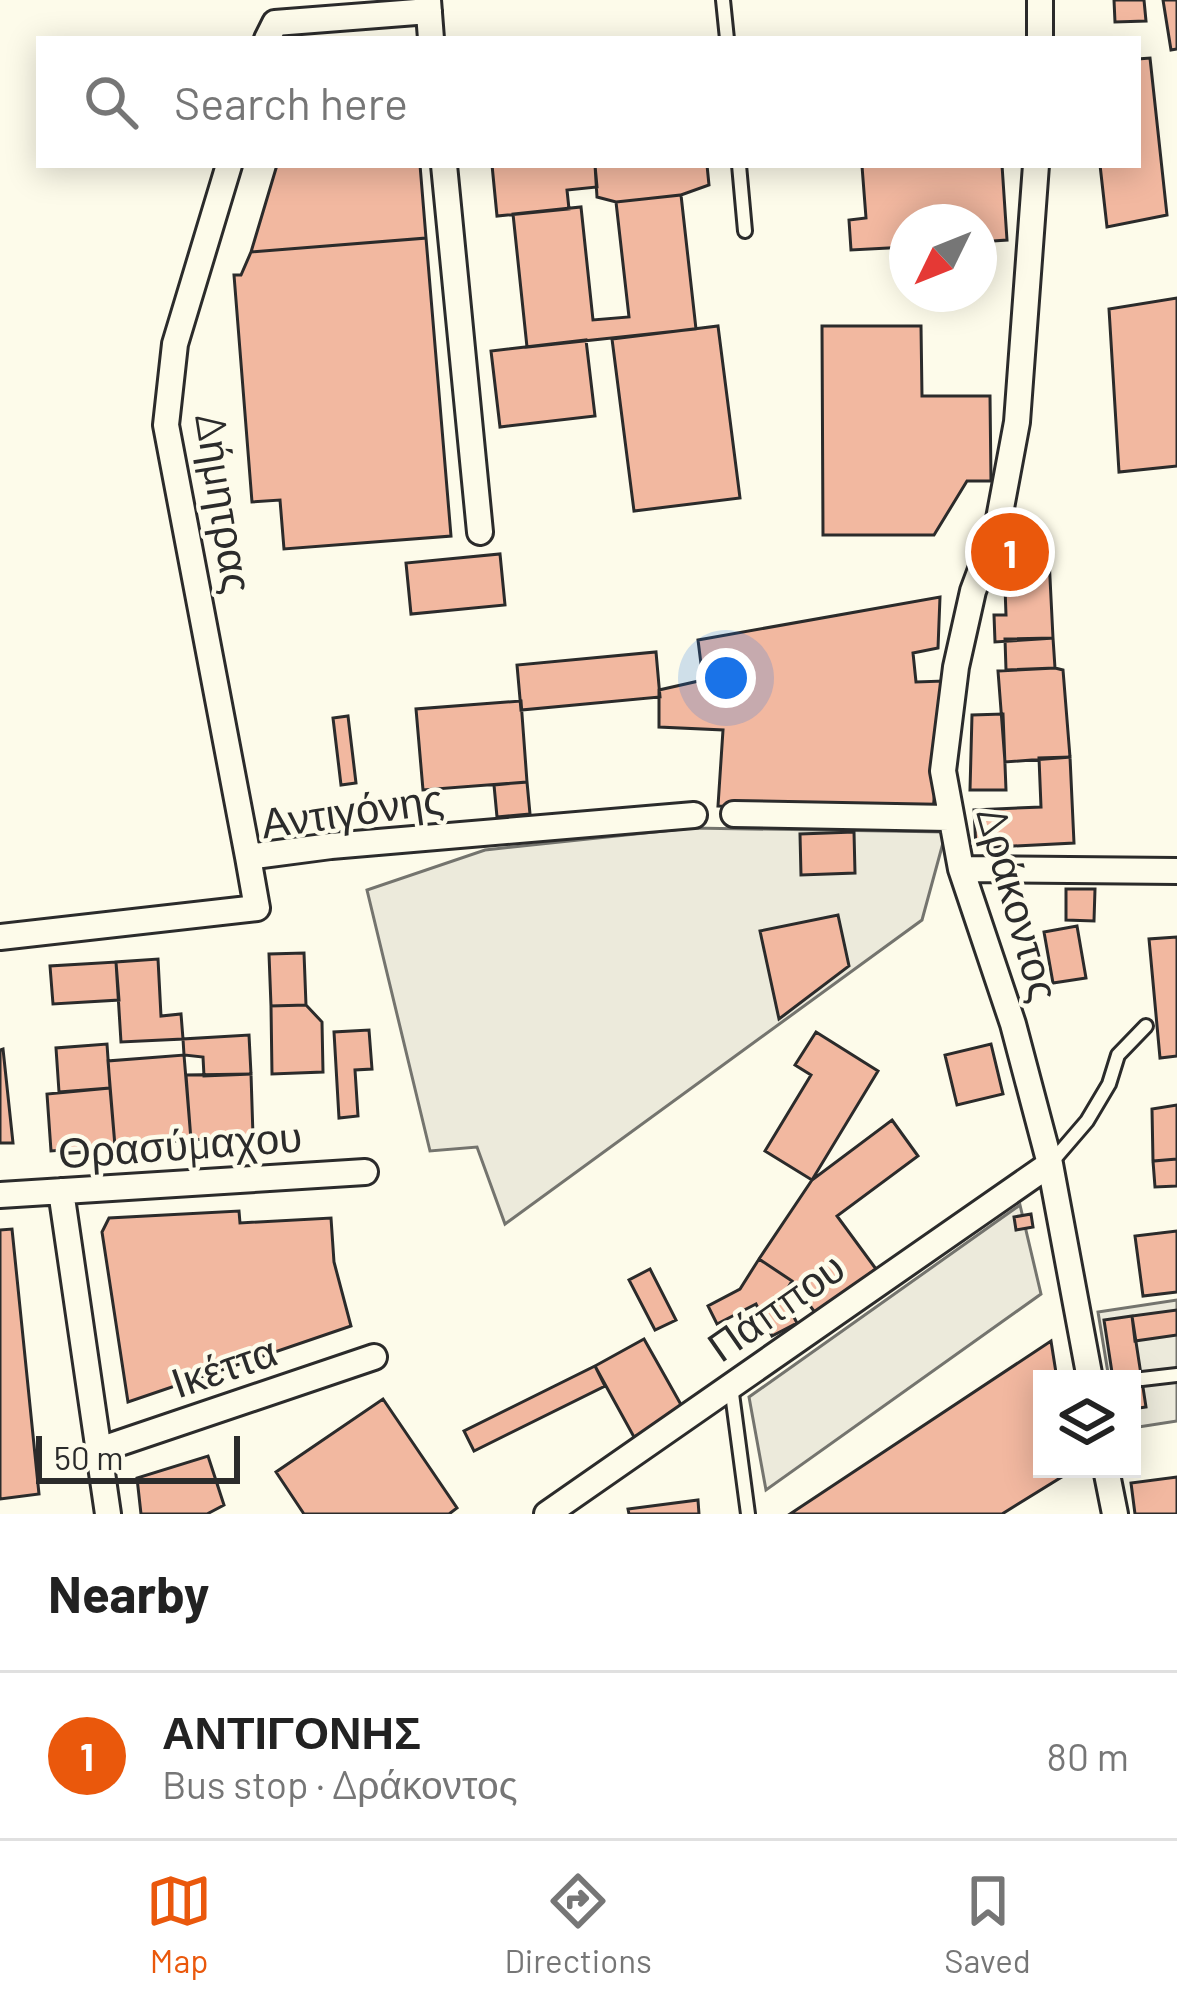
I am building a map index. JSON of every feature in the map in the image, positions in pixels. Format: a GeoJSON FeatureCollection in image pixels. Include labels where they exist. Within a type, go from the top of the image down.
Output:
{"type":"FeatureCollection","features":[{"type":"Feature","properties":{"kind":"street"},"geometry":{"type":"LineString","coordinates":[[1040,0],[1040,36]]}},
{"type":"Feature","properties":{"kind":"street"},"geometry":{"type":"LineString","coordinates":[[271,31],[435,4],[431,36]]}},
{"type":"Feature","properties":{"kind":"street","name":"Δήμητρας"},"geometry":{"type":"LineString","coordinates":[[228,168],[175,344],[166,425],[248,857]]}},
{"type":"Feature","properties":{"kind":"street"},"geometry":{"type":"LineString","coordinates":[[444,168],[479,532]]}},
{"type":"Feature","properties":{"kind":"street","name":"Δράκοντος"},"geometry":{"type":"LineString","coordinates":[[1036,168],[1017,422],[998,524],[973,592],[956,667],[943,771],[961,869],[1013,1024],[1050,1164],[1088,1370]]}},
{"type":"Feature","properties":{"kind":"street"},"geometry":{"type":"LineString","coordinates":[[734,814],[949,818]]}},
{"type":"Feature","properties":{"kind":"street","name":"Αντιγόνης"},"geometry":{"type":"LineString","coordinates":[[0,938],[256,908],[248,857],[331,845],[694,815]]}},
{"type":"Feature","properties":{"kind":"street"},"geometry":{"type":"LineString","coordinates":[[961,869],[1177,871]]}},
{"type":"Feature","properties":{"kind":"street","name":"Πάππου"},"geometry":{"type":"LineString","coordinates":[[547,1514],[1050,1164]]}},
{"type":"Feature","properties":{"kind":"street","name":"Θρασύμαχου"},"geometry":{"type":"LineString","coordinates":[[0,1195],[364,1172]]}},
{"type":"Feature","properties":{"kind":"street"},"geometry":{"type":"LineString","coordinates":[[61,1191],[108,1514]]}},
{"type":"Feature","properties":{"kind":"street","name":"Ικέττα"},"geometry":{"type":"LineString","coordinates":[[99,1450],[374,1357]]}},
{"type":"Feature","properties":{"kind":"street"},"geometry":{"type":"LineString","coordinates":[[1108,1478],[1114,1514]]}},
{"type":"Feature","properties":{"kind":"lane"},"geometry":{"type":"LineString","coordinates":[[723,0],[727,36]]}},
{"type":"Feature","properties":{"kind":"lane"},"geometry":{"type":"LineString","coordinates":[[739,168],[745,231]]}},
{"type":"Feature","properties":{"kind":"lane"},"geometry":{"type":"LineString","coordinates":[[1050,1164],[1087,1121],[1118,1054],[1146,1026]]}},
{"type":"Feature","properties":{"kind":"lane"},"geometry":{"type":"LineString","coordinates":[[1142,1379],[1177,1375]]}},
{"type":"Feature","properties":{"kind":"lane"},"geometry":{"type":"LineString","coordinates":[[731,1385],[748,1514]]}},
{"type":"Feature","properties":{"kind":"shaded area"},"geometry":{"type":"Polygon","coordinates":[[[692,828],[946,832],[922,920],[505,1224],[477,1147],[430,1151],[367,890],[485,850],[692,828]]]}},
{"type":"Feature","properties":{"kind":"shaded area"},"geometry":{"type":"Polygon","coordinates":[[[1020,1205],[1041,1294],[766,1490],[749,1397],[1020,1205]]]}},
{"type":"Feature","properties":{"kind":"shaded area"},"geometry":{"type":"Polygon","coordinates":[[[1177,1300],[1177,1421],[1141,1427],[1141,1370],[1108,1370],[1098,1312],[1177,1300]]]}},
{"type":"Feature","properties":{"kind":"building"},"geometry":{"type":"Polygon","coordinates":[[[1114,0],[1144,0],[1146,21],[1115,22],[1114,0]]]}},
{"type":"Feature","properties":{"kind":"building"},"geometry":{"type":"Polygon","coordinates":[[[1163,0],[1177,0],[1177,49],[1171,50],[1163,0]]]}},
{"type":"Feature","properties":{"kind":"building"},"geometry":{"type":"Polygon","coordinates":[[[1150,58],[1167,215],[1107,227],[1100,168],[1141,168],[1141,59],[1150,58]]]}},
{"type":"Feature","properties":{"kind":"building"},"geometry":{"type":"Polygon","coordinates":[[[276,168],[420,168],[426,238],[251,252],[276,168]]]}},
{"type":"Feature","properties":{"kind":"building"},"geometry":{"type":"Polygon","coordinates":[[[492,168],[595,168],[597,187],[567,190],[569,209],[497,216],[492,168]]]}},
{"type":"Feature","properties":{"kind":"building"},"geometry":{"type":"Polygon","coordinates":[[[595,168],[707,168],[709,185],[681,195],[616,202],[597,197],[595,168]]]}},
{"type":"Feature","properties":{"kind":"building"},"geometry":{"type":"Polygon","coordinates":[[[862,168],[1002,168],[1007,240],[997,241],[997,204],[889,204],[889,248],[851,250],[849,220],[866,218],[862,168]]]}},
{"type":"Feature","properties":{"kind":"building"},"geometry":{"type":"Polygon","coordinates":[[[681,195],[696,329],[527,347],[513,214],[581,207],[593,320],[629,317],[616,202],[681,195]]]}},
{"type":"Feature","properties":{"kind":"building"},"geometry":{"type":"Polygon","coordinates":[[[426,238],[451,536],[284,549],[280,500],[252,502],[234,275],[241,275],[251,252],[426,238]]]}},
{"type":"Feature","properties":{"kind":"building"},"geometry":{"type":"Polygon","coordinates":[[[1177,298],[1177,466],[1119,472],[1109,309],[1177,298]]]}},
{"type":"Feature","properties":{"kind":"building"},"geometry":{"type":"Polygon","coordinates":[[[718,326],[740,498],[634,511],[612,339],[718,326]]]}},
{"type":"Feature","properties":{"kind":"building"},"geometry":{"type":"Polygon","coordinates":[[[822,326],[921,326],[922,396],[990,396],[991,481],[967,481],[934,535],[823,535],[822,326]]]}},
{"type":"Feature","properties":{"kind":"building"},"geometry":{"type":"Polygon","coordinates":[[[586,340],[595,416],[500,427],[491,351],[586,340]]]}},
{"type":"Feature","properties":{"kind":"building"},"geometry":{"type":"Polygon","coordinates":[[[500,554],[505,605],[411,614],[406,563],[500,554]]]}},
{"type":"Feature","properties":{"kind":"building"},"geometry":{"type":"Polygon","coordinates":[[[1049,558],[1053,638],[995,642],[994,615],[1006,615],[1004,559],[1049,558]]]}},
{"type":"Feature","properties":{"kind":"building"},"geometry":{"type":"Polygon","coordinates":[[[940,597],[938,648],[913,653],[916,682],[944,681],[933,812],[718,806],[723,730],[659,727],[659,690],[703,680],[698,640],[940,597]]]}},
{"type":"Feature","properties":{"kind":"building"},"geometry":{"type":"Polygon","coordinates":[[[1053,638],[1055,668],[1006,670],[1005,639],[1053,638]]]}},
{"type":"Feature","properties":{"kind":"building"},"geometry":{"type":"Polygon","coordinates":[[[656,652],[660,697],[521,710],[517,665],[656,652]]]}},
{"type":"Feature","properties":{"kind":"building"},"geometry":{"type":"Polygon","coordinates":[[[1063,670],[1070,757],[1005,762],[998,671],[1063,670]]]}},
{"type":"Feature","properties":{"kind":"building"},"geometry":{"type":"Polygon","coordinates":[[[521,701],[527,782],[423,790],[416,709],[521,701]]]}},
{"type":"Feature","properties":{"kind":"building"},"geometry":{"type":"Polygon","coordinates":[[[1003,714],[1006,790],[970,790],[972,715],[1003,714]]]}},
{"type":"Feature","properties":{"kind":"building"},"geometry":{"type":"Polygon","coordinates":[[[348,716],[356,783],[341,785],[333,718],[348,716]]]}},
{"type":"Feature","properties":{"kind":"building"},"geometry":{"type":"Polygon","coordinates":[[[1070,757],[1074,843],[976,848],[974,810],[1041,807],[1039,758],[1070,757]]]}},
{"type":"Feature","properties":{"kind":"building"},"geometry":{"type":"Polygon","coordinates":[[[527,782],[530,814],[497,817],[494,785],[527,782]]]}},
{"type":"Feature","properties":{"kind":"building"},"geometry":{"type":"Polygon","coordinates":[[[854,832],[855,873],[801,875],[800,834],[854,832]]]}},
{"type":"Feature","properties":{"kind":"building"},"geometry":{"type":"Polygon","coordinates":[[[1066,889],[1095,889],[1094,921],[1066,920],[1066,889]]]}},
{"type":"Feature","properties":{"kind":"building"},"geometry":{"type":"Polygon","coordinates":[[[838,915],[849,966],[779,1019],[760,931],[838,915]]]}},
{"type":"Feature","properties":{"kind":"building"},"geometry":{"type":"Polygon","coordinates":[[[1077,926],[1086,978],[1053,983],[1044,932],[1077,926]]]}},
{"type":"Feature","properties":{"kind":"building"},"geometry":{"type":"Polygon","coordinates":[[[1177,937],[1177,1056],[1160,1058],[1149,939],[1177,937]]]}},
{"type":"Feature","properties":{"kind":"building"},"geometry":{"type":"Polygon","coordinates":[[[304,953],[306,1005],[271,1006],[269,954],[304,953]]]}},
{"type":"Feature","properties":{"kind":"building"},"geometry":{"type":"Polygon","coordinates":[[[158,959],[161,1016],[181,1014],[183,1039],[121,1042],[116,962],[158,959]]]}},
{"type":"Feature","properties":{"kind":"building"},"geometry":{"type":"Polygon","coordinates":[[[116,962],[119,1000],[53,1004],[50,966],[116,962]]]}},
{"type":"Feature","properties":{"kind":"building"},"geometry":{"type":"Polygon","coordinates":[[[306,1005],[322,1022],[323,1072],[272,1074],[271,1006],[306,1005]]]}},
{"type":"Feature","properties":{"kind":"building"},"geometry":{"type":"Polygon","coordinates":[[[369,1030],[372,1069],[355,1070],[358,1116],[339,1118],[334,1032],[369,1030]]]}},
{"type":"Feature","properties":{"kind":"building"},"geometry":{"type":"Polygon","coordinates":[[[816,1032],[878,1071],[812,1180],[765,1151],[811,1075],[795,1065],[816,1032]]]}},
{"type":"Feature","properties":{"kind":"building"},"geometry":{"type":"Polygon","coordinates":[[[249,1035],[251,1074],[204,1076],[203,1057],[184,1055],[183,1039],[249,1035]]]}},
{"type":"Feature","properties":{"kind":"building"},"geometry":{"type":"Polygon","coordinates":[[[107,1044],[110,1088],[59,1092],[56,1048],[107,1044]]]}},
{"type":"Feature","properties":{"kind":"building"},"geometry":{"type":"Polygon","coordinates":[[[991,1044],[1003,1094],[957,1105],[945,1055],[991,1044]]]}},
{"type":"Feature","properties":{"kind":"building"},"geometry":{"type":"Polygon","coordinates":[[[3,1049],[13,1143],[0,1143],[3,1049]]]}},
{"type":"Feature","properties":{"kind":"building"},"geometry":{"type":"Polygon","coordinates":[[[184,1055],[191,1140],[115,1146],[108,1061],[184,1055]]]}},
{"type":"Feature","properties":{"kind":"building"},"geometry":{"type":"Polygon","coordinates":[[[251,1074],[253,1136],[191,1140],[186,1075],[251,1074]]]}},
{"type":"Feature","properties":{"kind":"building"},"geometry":{"type":"Polygon","coordinates":[[[110,1088],[115,1146],[51,1151],[47,1094],[110,1088]]]}},
{"type":"Feature","properties":{"kind":"building"},"geometry":{"type":"Polygon","coordinates":[[[1177,1105],[1177,1159],[1153,1161],[1152,1109],[1177,1105]]]}},
{"type":"Feature","properties":{"kind":"building"},"geometry":{"type":"Polygon","coordinates":[[[892,1120],[918,1156],[837,1216],[876,1269],[816,1314],[792,1281],[759,1259],[812,1180],[892,1120]]]}},
{"type":"Feature","properties":{"kind":"building"},"geometry":{"type":"Polygon","coordinates":[[[1177,1159],[1177,1186],[1155,1187],[1153,1161],[1177,1159]]]}},
{"type":"Feature","properties":{"kind":"building"},"geometry":{"type":"Polygon","coordinates":[[[239,1211],[240,1223],[331,1218],[334,1262],[351,1326],[128,1402],[102,1232],[109,1218],[239,1211]]]}},
{"type":"Feature","properties":{"kind":"building"},"geometry":{"type":"Polygon","coordinates":[[[1031,1214],[1033,1227],[1016,1230],[1014,1217],[1031,1214]]]}},
{"type":"Feature","properties":{"kind":"building"},"geometry":{"type":"Polygon","coordinates":[[[12,1229],[39,1494],[0,1499],[0,1230],[12,1229]]]}},
{"type":"Feature","properties":{"kind":"building"},"geometry":{"type":"Polygon","coordinates":[[[1177,1231],[1177,1292],[1143,1296],[1135,1236],[1177,1231]]]}},
{"type":"Feature","properties":{"kind":"building"},"geometry":{"type":"Polygon","coordinates":[[[759,1259],[792,1281],[783,1296],[797,1323],[772,1336],[756,1304],[717,1324],[708,1306],[740,1289],[759,1259]]]}},
{"type":"Feature","properties":{"kind":"building"},"geometry":{"type":"Polygon","coordinates":[[[650,1269],[676,1320],[655,1330],[629,1280],[650,1269]]]}},
{"type":"Feature","properties":{"kind":"building"},"geometry":{"type":"Polygon","coordinates":[[[1177,1310],[1177,1335],[1135,1341],[1132,1316],[1177,1310]]]}},
{"type":"Feature","properties":{"kind":"building"},"geometry":{"type":"Polygon","coordinates":[[[1132,1316],[1140,1370],[1112,1370],[1104,1320],[1132,1316]]]}},
{"type":"Feature","properties":{"kind":"building"},"geometry":{"type":"Polygon","coordinates":[[[644,1339],[684,1410],[634,1437],[595,1366],[644,1339]]]}},
{"type":"Feature","properties":{"kind":"building"},"geometry":{"type":"Polygon","coordinates":[[[1051,1341],[1056,1370],[1033,1370],[1033,1478],[1060,1478],[1002,1514],[790,1514],[1051,1341]]]}},
{"type":"Feature","properties":{"kind":"building"},"geometry":{"type":"Polygon","coordinates":[[[1051,1341],[1056,1370],[1033,1370],[1033,1478],[1060,1478],[1002,1514],[790,1514],[1051,1341]]]}},
{"type":"Feature","properties":{"kind":"building"},"geometry":{"type":"Polygon","coordinates":[[[595,1366],[605,1386],[474,1451],[464,1431],[595,1366]]]}},
{"type":"Feature","properties":{"kind":"building"},"geometry":{"type":"Polygon","coordinates":[[[383,1399],[457,1508],[449,1514],[304,1514],[276,1472],[383,1399]]]}},
{"type":"Feature","properties":{"kind":"building"},"geometry":{"type":"Polygon","coordinates":[[[208,1456],[224,1505],[207,1514],[141,1514],[137,1478],[208,1456]]]}},
{"type":"Feature","properties":{"kind":"building"},"geometry":{"type":"Polygon","coordinates":[[[1177,1477],[1177,1514],[1135,1514],[1131,1483],[1177,1477]]]}},
{"type":"Feature","properties":{"kind":"building"},"geometry":{"type":"Polygon","coordinates":[[[698,1500],[699,1514],[629,1514],[628,1509],[698,1500]]]}},
{"type":"Feature","properties":{"kind":"place","name":"ΑΝΤΙΓΟΝΗΣ"},"geometry":{"type":"Point","coordinates":[1010,552]}}]}
